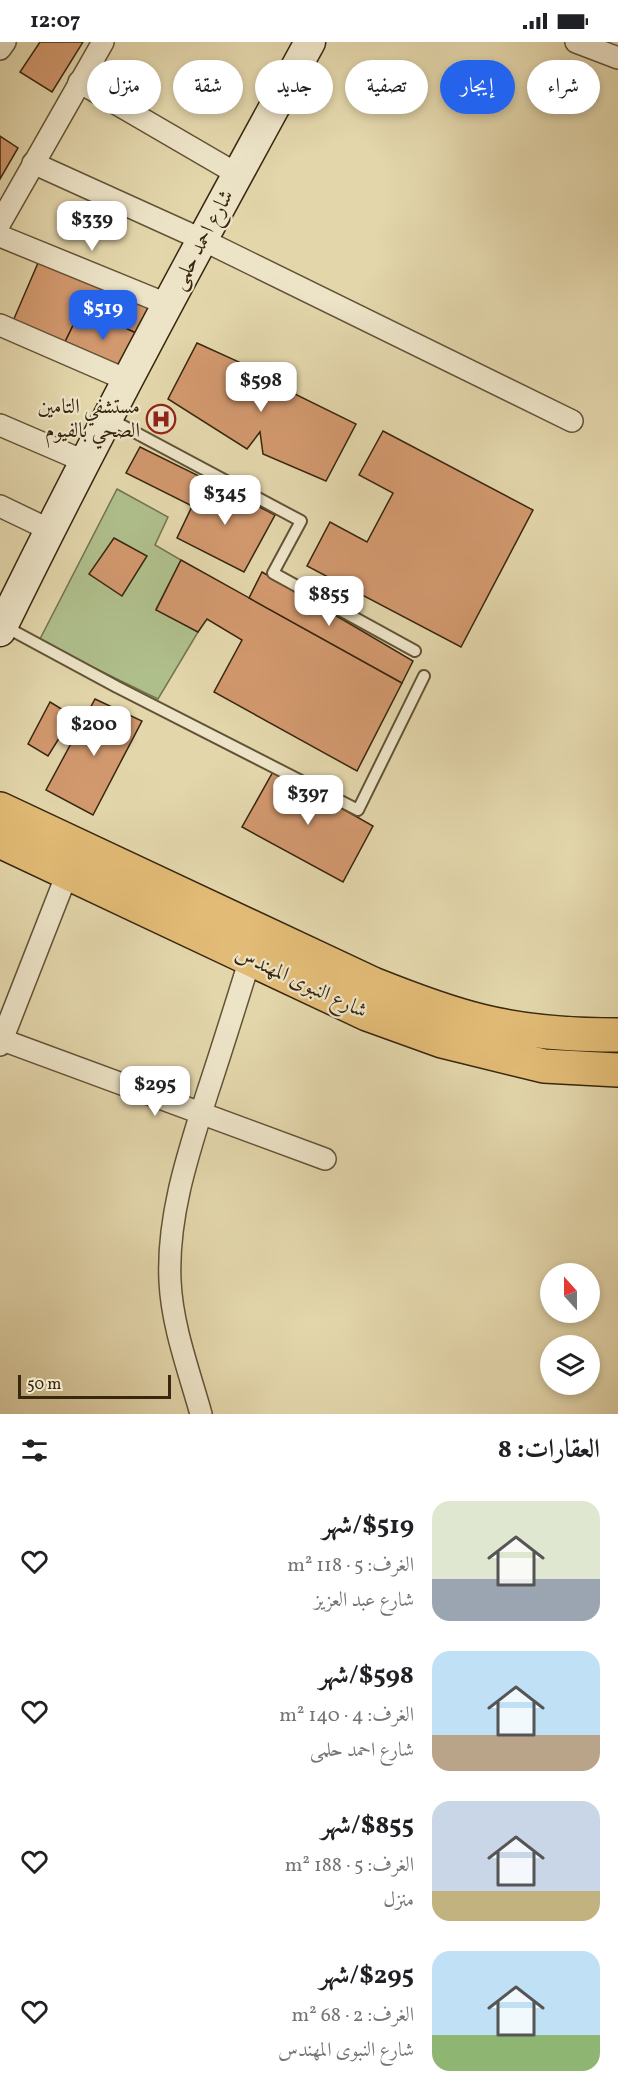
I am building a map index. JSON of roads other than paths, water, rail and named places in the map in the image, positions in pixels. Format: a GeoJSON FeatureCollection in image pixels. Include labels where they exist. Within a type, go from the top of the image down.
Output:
{"type":"FeatureCollection","features":[{"type":"Feature","properties":{"kind":"main road","name":"شارع احمد حلمى"},"geometry":{"type":"LineString","coordinates":[[2,628],[50,530],[202,240],[310,42]]}},
{"type":"Feature","properties":{"kind":"main road","name":"شارع النبوى المهندس"},"geometry":{"type":"LineString","coordinates":[[0,809],[373,984],[412,1000],[482,1021],[539,1031],[618,1035]]}},
{"type":"Feature","properties":{"kind":"main road","name":"شارع النبوى المهندس"},"geometry":{"type":"LineString","coordinates":[[0,841],[368,1014],[442,1041],[543,1066],[618,1070]]}},
{"type":"Feature","properties":{"kind":"street"},"geometry":{"type":"LineString","coordinates":[[0,49],[5,42]]}},
{"type":"Feature","properties":{"kind":"street"},"geometry":{"type":"LineString","coordinates":[[0,223],[103,42]]}},
{"type":"Feature","properties":{"kind":"street"},"geometry":{"type":"LineString","coordinates":[[576,42],[618,58]]}},
{"type":"Feature","properties":{"kind":"street"},"geometry":{"type":"LineString","coordinates":[[79,82],[237,174]]}},
{"type":"Feature","properties":{"kind":"street"},"geometry":{"type":"LineString","coordinates":[[33,163],[202,240],[572,421]]}},
{"type":"Feature","properties":{"kind":"street"},"geometry":{"type":"LineString","coordinates":[[0,236],[169,304]]}},
{"type":"Feature","properties":{"kind":"street"},"geometry":{"type":"LineString","coordinates":[[0,325],[129,381]]}},
{"type":"Feature","properties":{"kind":"street"},"geometry":{"type":"LineString","coordinates":[[0,425],[86,462]]}},
{"type":"Feature","properties":{"kind":"street"},"geometry":{"type":"LineString","coordinates":[[0,506],[50,530]]}},
{"type":"Feature","properties":{"kind":"street"},"geometry":{"type":"LineString","coordinates":[[67,874],[1,1041],[325,1159]]}},
{"type":"Feature","properties":{"kind":"street"},"geometry":{"type":"LineString","coordinates":[[201,1414],[177,1328],[170,1282],[170,1264],[177,1202],[188,1154],[250,959]]}},
{"type":"Feature","properties":{"kind":"lane"},"geometry":{"type":"LineString","coordinates":[[109,419],[300,521],[273,573],[415,651]]}},
{"type":"Feature","properties":{"kind":"lane"},"geometry":{"type":"LineString","coordinates":[[2,628],[358,810],[424,676]]}},
{"type":"Feature","properties":{"kind":"place","name":"مستشفي التامين الصحي بالفيوم"},"geometry":{"type":"Point","coordinates":[161,419]}}]}
